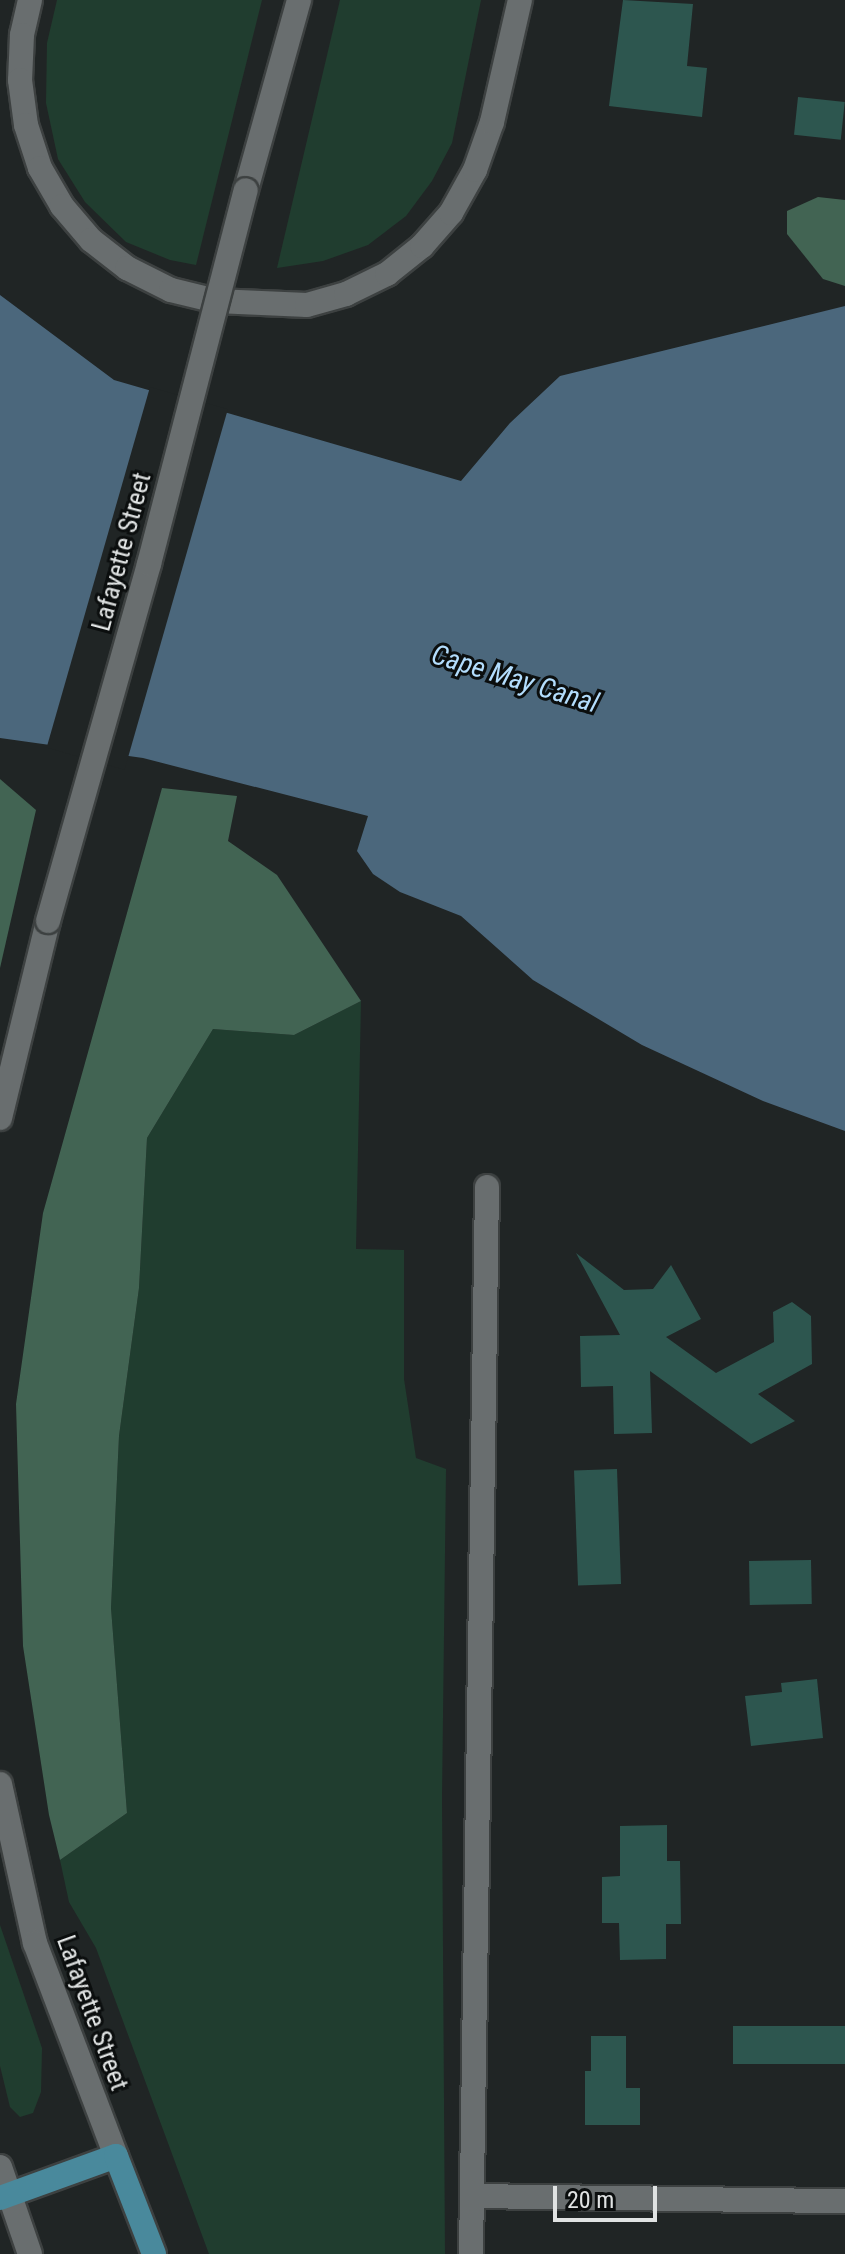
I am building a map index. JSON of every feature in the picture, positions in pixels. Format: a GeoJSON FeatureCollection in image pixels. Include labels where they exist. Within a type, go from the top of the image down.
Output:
{"type":"FeatureCollection","features":[{"type":"Feature","properties":{"kind":"main road"},"geometry":{"type":"LineString","coordinates":[[30,0],[22,35],[20,80],[26,125],[40,168],[62,206],[91,240],[127,268],[171,290],[216,301],[307,305],[346,294],[387,274],[422,246],[451,213],[475,170],[492,122],[520,0]]}},
{"type":"Feature","properties":{"kind":"main road","name":"Lafayette Street"},"geometry":{"type":"LineString","coordinates":[[0,1118],[48,921],[149,564],[299,0]]}},
{"type":"Feature","properties":{"kind":"main road"},"geometry":{"type":"LineString","coordinates":[[471,2254],[487,1187]]}},
{"type":"Feature","properties":{"kind":"main road","name":"Lafayette Street"},"geometry":{"type":"LineString","coordinates":[[0,1784],[35,1943],[154,2254]]}},
{"type":"Feature","properties":{"kind":"main road"},"geometry":{"type":"LineString","coordinates":[[4,2196],[116,2156]]}},
{"type":"Feature","properties":{"kind":"main road"},"geometry":{"type":"LineString","coordinates":[[0,2167],[4,2196],[30,2254]]}},
{"type":"Feature","properties":{"kind":"main road"},"geometry":{"type":"LineString","coordinates":[[472,2196],[845,2201]]}},
{"type":"Feature","properties":{"kind":"green space"},"geometry":{"type":"Polygon","coordinates":[[[57,0],[262,0],[196,265],[170,260],[126,242],[85,202],[58,159],[46,103],[47,43],[57,0]]]}},
{"type":"Feature","properties":{"kind":"green space"},"geometry":{"type":"Polygon","coordinates":[[[340,0],[481,0],[452,143],[432,181],[406,216],[368,245],[323,261],[277,268],[340,0]]]}},
{"type":"Feature","properties":{"kind":"green space"},"geometry":{"type":"Polygon","coordinates":[[[818,197],[845,200],[845,286],[823,279],[787,234],[787,211],[818,197]]]}},
{"type":"Feature","properties":{"kind":"green space"},"geometry":{"type":"Polygon","coordinates":[[[0,779],[36,810],[0,968],[0,779]]]}},
{"type":"Feature","properties":{"kind":"green space"},"geometry":{"type":"Polygon","coordinates":[[[162,788],[237,796],[228,841],[277,875],[361,1001],[294,1035],[213,1029],[147,1138],[139,1288],[119,1436],[111,1608],[127,1813],[60,1860],[49,1815],[23,1646],[16,1404],[43,1213],[162,788]]]}},
{"type":"Feature","properties":{"kind":"green space"},"geometry":{"type":"Polygon","coordinates":[[[361,1001],[356,1249],[404,1250],[404,1379],[416,1458],[446,1469],[442,1798],[445,2254],[209,2254],[96,1948],[69,1902],[60,1860],[127,1813],[111,1608],[119,1436],[139,1288],[147,1138],[213,1029],[294,1035],[361,1001]]]}},
{"type":"Feature","properties":{"kind":"green space"},"geometry":{"type":"Polygon","coordinates":[[[0,1925],[42,2048],[41,2092],[33,2113],[20,2117],[10,2107],[0,2066],[0,1925]]]}},
{"type":"Feature","properties":{"kind":"water","name":"Cape May Canal"},"geometry":{"type":"Polygon","coordinates":[[[0,295],[114,380],[461,481],[510,423],[560,376],[845,306],[845,1131],[763,1101],[642,1045],[533,980],[461,916],[400,892],[373,874],[357,851],[368,816],[143,758],[0,738],[0,295]]]}},
{"type":"Feature","properties":{"kind":"pier"},"geometry":{"type":"Polygon","coordinates":[[[150,387],[228,409],[124,770],[47,747],[150,387]]]}},
{"type":"Feature","properties":{"kind":"building"},"geometry":{"type":"Polygon","coordinates":[[[623,0],[693,4],[687,66],[707,68],[702,117],[609,106],[623,0]]]}},
{"type":"Feature","properties":{"kind":"building"},"geometry":{"type":"Polygon","coordinates":[[[798,97],[845,102],[841,140],[794,135],[798,97]]]}},
{"type":"Feature","properties":{"kind":"building"},"geometry":{"type":"Polygon","coordinates":[[[576,1253],[624,1290],[653,1289],[671,1265],[701,1319],[666,1337],[716,1373],[774,1342],[773,1312],[792,1302],[811,1316],[812,1364],[758,1394],[795,1421],[751,1444],[650,1371],[652,1433],[614,1434],[613,1386],[581,1387],[580,1336],[620,1335],[576,1253]]]}},
{"type":"Feature","properties":{"kind":"building"},"geometry":{"type":"Polygon","coordinates":[[[617,1469],[621,1584],[578,1585],[574,1471],[617,1469]]]}},
{"type":"Feature","properties":{"kind":"building"},"geometry":{"type":"Polygon","coordinates":[[[811,1560],[812,1604],[750,1605],[749,1561],[811,1560]]]}},
{"type":"Feature","properties":{"kind":"building"},"geometry":{"type":"Polygon","coordinates":[[[817,1679],[823,1738],[751,1746],[745,1696],[782,1692],[781,1683],[817,1679]]]}},
{"type":"Feature","properties":{"kind":"building"},"geometry":{"type":"Polygon","coordinates":[[[667,1825],[667,1861],[680,1861],[681,1924],[666,1924],[666,1959],[620,1960],[619,1923],[602,1923],[602,1877],[620,1876],[620,1826],[667,1825]]]}},
{"type":"Feature","properties":{"kind":"building"},"geometry":{"type":"Polygon","coordinates":[[[733,2026],[845,2026],[845,2064],[733,2064],[733,2026]]]}},
{"type":"Feature","properties":{"kind":"building"},"geometry":{"type":"Polygon","coordinates":[[[591,2036],[626,2036],[626,2088],[640,2088],[640,2125],[585,2125],[585,2071],[591,2071],[591,2036]]]}}]}
